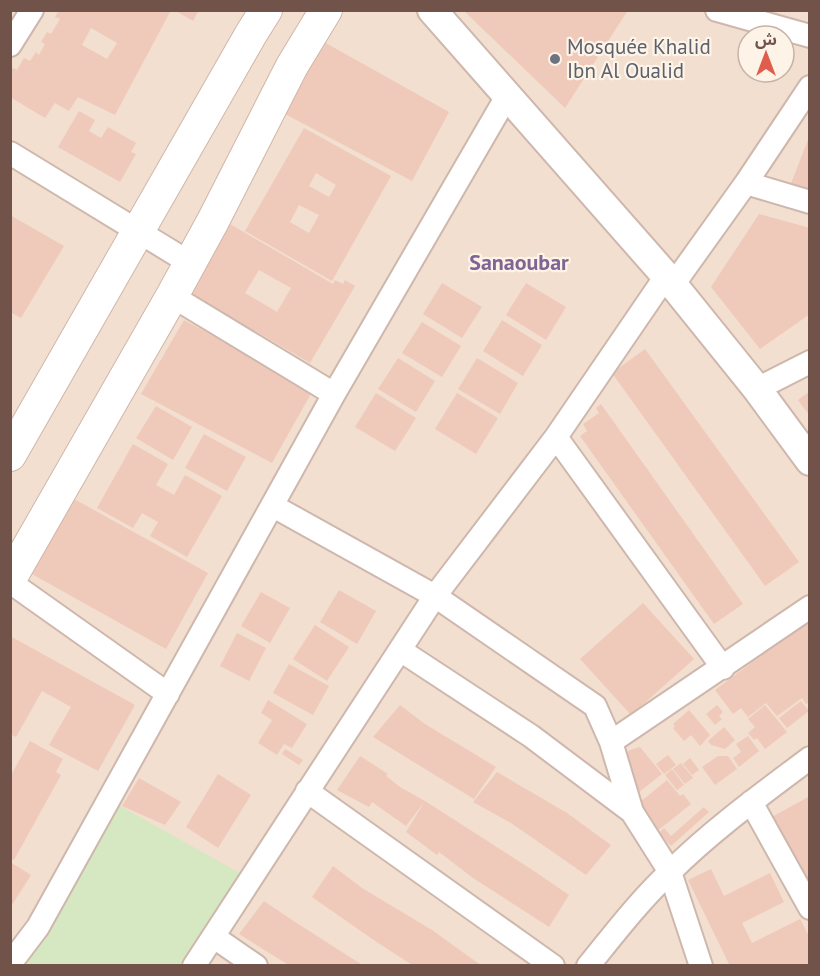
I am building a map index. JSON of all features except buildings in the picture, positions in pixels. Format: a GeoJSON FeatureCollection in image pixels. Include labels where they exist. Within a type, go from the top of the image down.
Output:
{"type":"FeatureCollection","features":[{"type":"Feature","properties":{"kind":"main road"},"geometry":{"type":"LineString","coordinates":[[10,455],[266,10]]}},
{"type":"Feature","properties":{"kind":"main road"},"geometry":{"type":"LineString","coordinates":[[10,580],[172,296],[292,66],[326,10]]}},
{"type":"Feature","properties":{"kind":"street"},"geometry":{"type":"LineString","coordinates":[[10,45],[32,10]]}},
{"type":"Feature","properties":{"kind":"street"},"geometry":{"type":"LineString","coordinates":[[432,10],[669,280],[757,389],[810,461]]}},
{"type":"Feature","properties":{"kind":"street"},"geometry":{"type":"LineString","coordinates":[[717,10],[810,36]]}},
{"type":"Feature","properties":{"kind":"street"},"geometry":{"type":"LineString","coordinates":[[194,966],[435,596],[556,436],[669,280],[746,183],[810,87]]}},
{"type":"Feature","properties":{"kind":"street"},"geometry":{"type":"LineString","coordinates":[[10,964],[38,927],[334,394],[507,96]]}},
{"type":"Feature","properties":{"kind":"street"},"geometry":{"type":"LineString","coordinates":[[10,153],[190,263]]}},
{"type":"Feature","properties":{"kind":"street"},"geometry":{"type":"LineString","coordinates":[[746,183],[810,202]]}},
{"type":"Feature","properties":{"kind":"street"},"geometry":{"type":"LineString","coordinates":[[172,296],[334,394]]}},
{"type":"Feature","properties":{"kind":"street"},"geometry":{"type":"LineString","coordinates":[[757,389],[810,362]]}},
{"type":"Feature","properties":{"kind":"street"},"geometry":{"type":"LineString","coordinates":[[556,436],[723,668]]}},
{"type":"Feature","properties":{"kind":"street"},"geometry":{"type":"LineString","coordinates":[[273,506],[435,596],[595,706],[611,742],[632,812],[670,872],[701,966]]}},
{"type":"Feature","properties":{"kind":"street"},"geometry":{"type":"LineString","coordinates":[[10,580],[168,694]]}},
{"type":"Feature","properties":{"kind":"street"},"geometry":{"type":"LineString","coordinates":[[611,742],[810,607]]}},
{"type":"Feature","properties":{"kind":"street"},"geometry":{"type":"LineString","coordinates":[[400,650],[531,735],[632,812]]}},
{"type":"Feature","properties":{"kind":"street"},"geometry":{"type":"LineString","coordinates":[[588,966],[619,927],[670,872],[751,802],[810,758]]}},
{"type":"Feature","properties":{"kind":"street"},"geometry":{"type":"LineString","coordinates":[[307,791],[553,966]]}},
{"type":"Feature","properties":{"kind":"street"},"geometry":{"type":"LineString","coordinates":[[751,802],[810,908]]}},
{"type":"Feature","properties":{"kind":"street"},"geometry":{"type":"LineString","coordinates":[[214,937],[256,966]]}},
{"type":"Feature","properties":{"kind":"shaded area"},"geometry":{"type":"Polygon","coordinates":[[[11,11],[809,11],[809,965],[11,965],[11,11]]]}},
{"type":"Feature","properties":{"kind":"green space"},"geometry":{"type":"Polygon","coordinates":[[[115,803],[245,876],[185,965],[26,966],[115,803]]]}},
{"type":"Feature","properties":{"kind":"place","name":"Mosquée Khalid Ibn Al Oualid"},"geometry":{"type":"Point","coordinates":[555,59]}},
{"type":"Feature","properties":{"kind":"district","name":"Sanaoubar"},"geometry":{"type":"Point","coordinates":[519,262]}}]}
